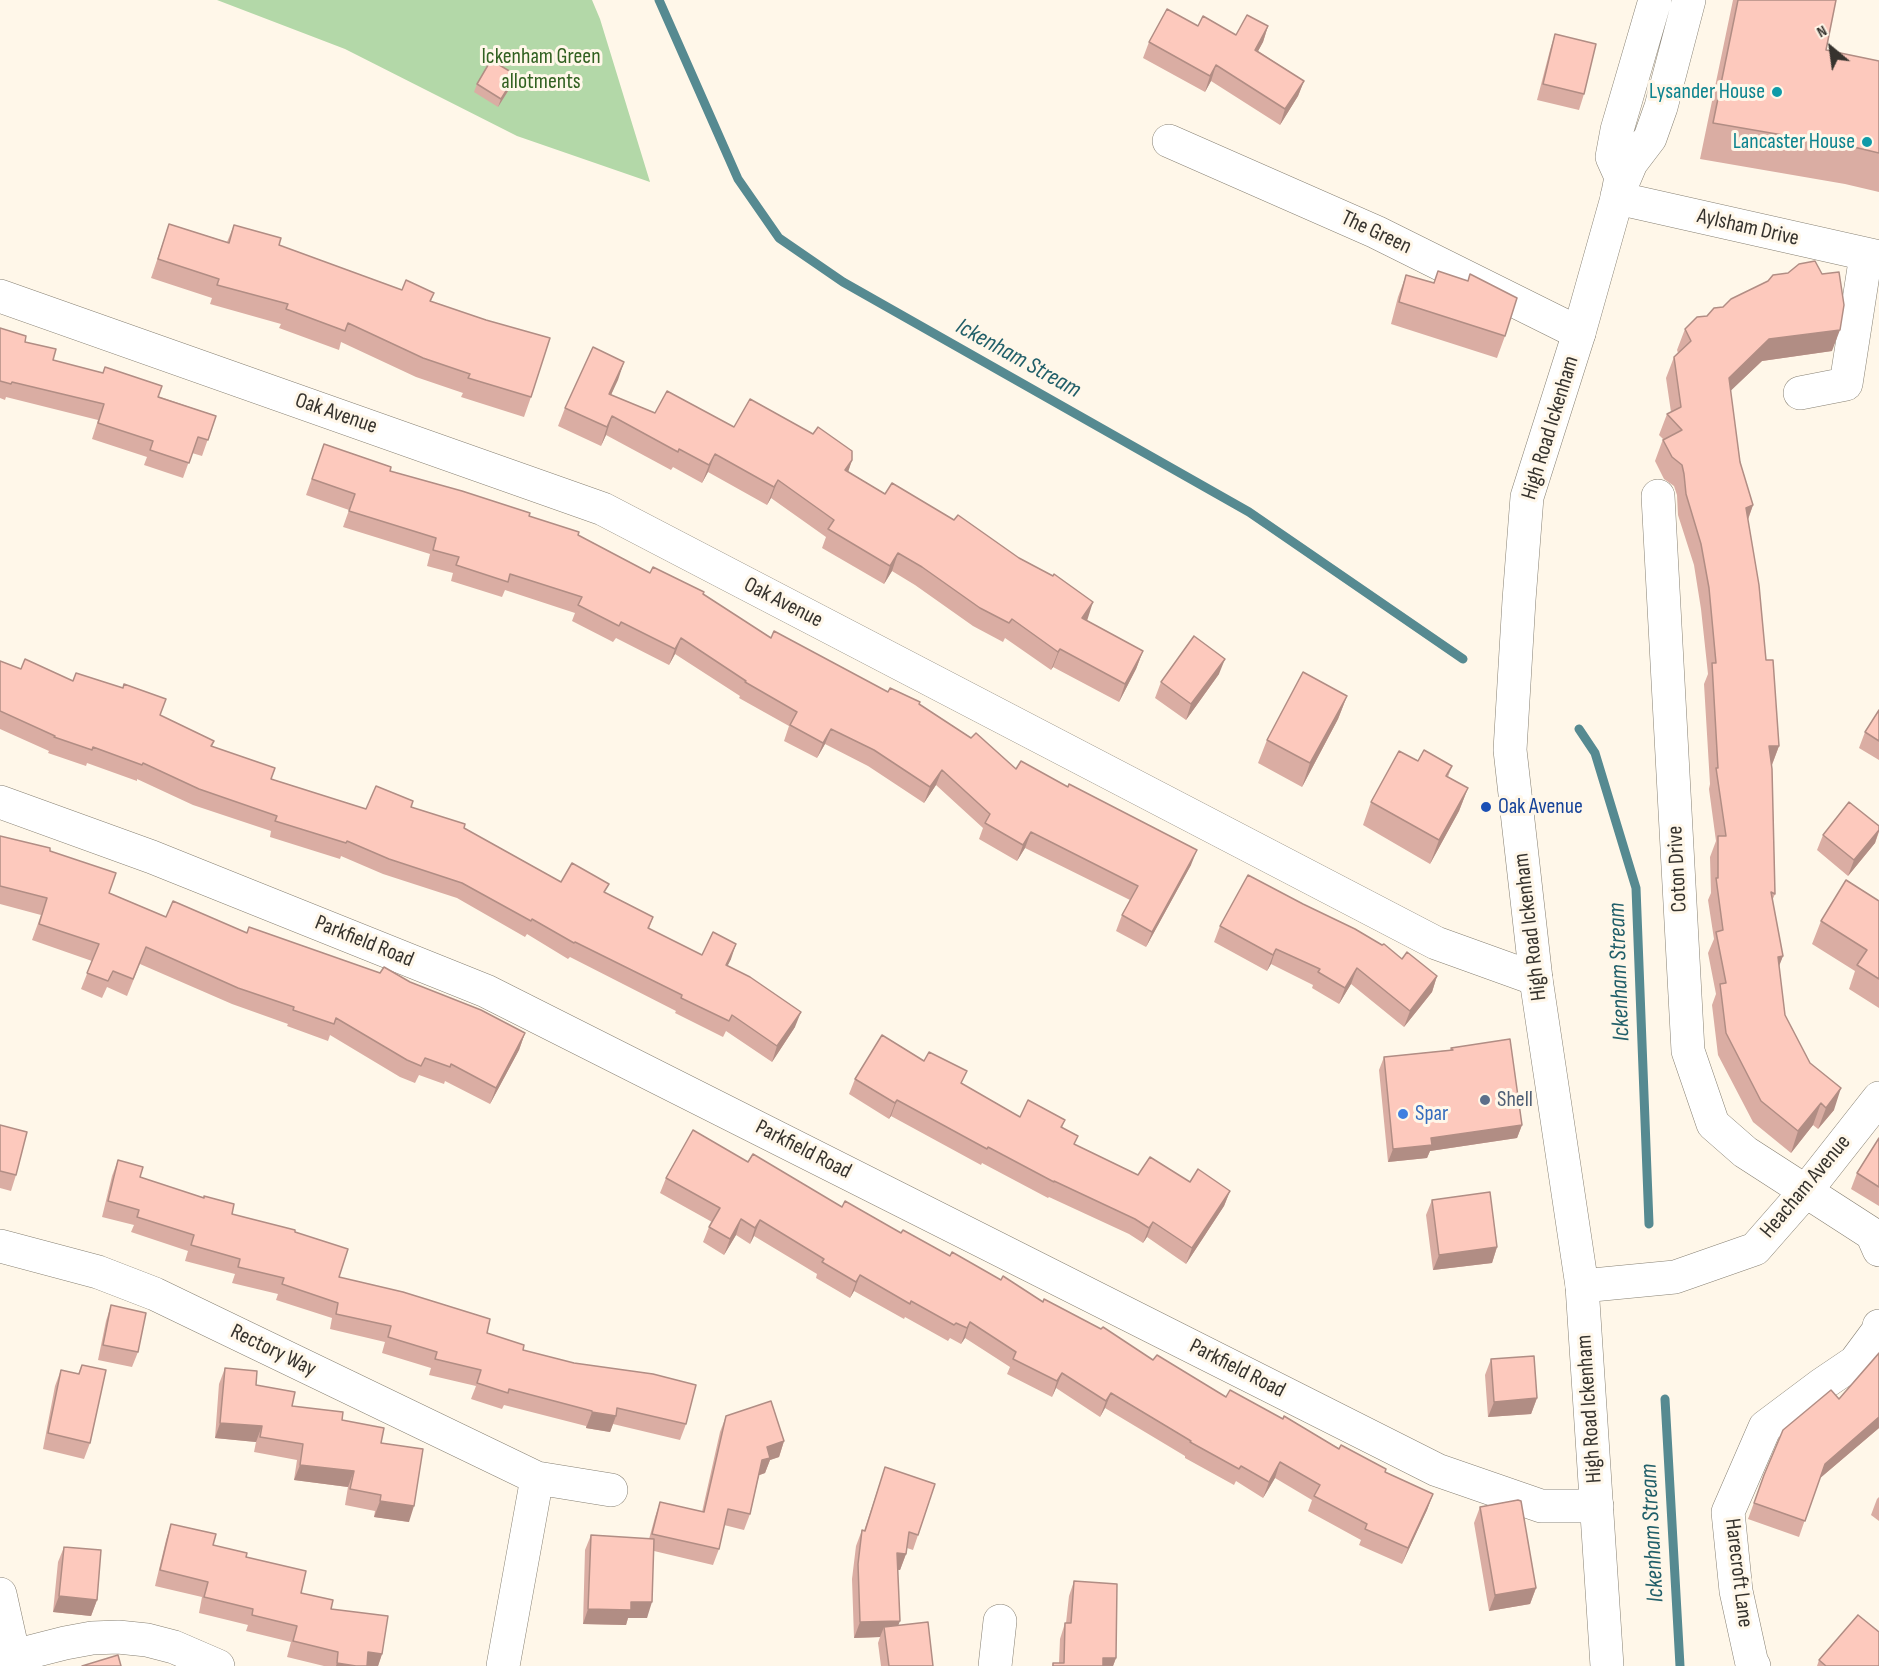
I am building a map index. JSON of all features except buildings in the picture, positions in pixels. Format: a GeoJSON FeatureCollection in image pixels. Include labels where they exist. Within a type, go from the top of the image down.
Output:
{"type":"FeatureCollection","features":[{"type":"Feature","properties":{"kind":"street","name":"High Road Ickenham"},"geometry":{"type":"LineString","coordinates":[[1607,1666],[1582,1286],[1536,979],[1510,750],[1527,497],[1579,333],[1617,198],[1621,177],[1612,157],[1617,130],[1655,0]]}},
{"type":"Feature","properties":{"kind":"street","name":"High Road Ickenham"},"geometry":{"type":"LineString","coordinates":[[1617,198],[1631,163],[1650,138],[1661,106],[1689,0]]}},
{"type":"Feature","properties":{"kind":"street","name":"The Green"},"geometry":{"type":"LineString","coordinates":[[1169,141],[1376,232],[1579,333]]}},
{"type":"Feature","properties":{"kind":"street","name":"Aylsham Drive"},"geometry":{"type":"LineString","coordinates":[[1617,198],[1873,256]]}},
{"type":"Feature","properties":{"kind":"street"},"geometry":{"type":"LineString","coordinates":[[1800,393],[1846,384],[1873,256]]}},
{"type":"Feature","properties":{"kind":"street","name":"Oak Avenue"},"geometry":{"type":"LineString","coordinates":[[0,296],[603,509],[1436,943],[1536,979]]}},
{"type":"Feature","properties":{"kind":"street","name":"Coton Drive"},"geometry":{"type":"LineString","coordinates":[[1658,496],[1688,1051],[1713,1124],[1745,1152],[1805,1192]]}},
{"type":"Feature","properties":{"kind":"street","name":"Parkfield Road"},"geometry":{"type":"LineString","coordinates":[[0,802],[152,857],[486,991],[1437,1470],[1541,1506],[1597,1506]]}},
{"type":"Feature","properties":{"kind":"street","name":"Heacham Avenue"},"geometry":{"type":"LineString","coordinates":[[1582,1286],[1675,1277],[1755,1249],[1805,1192],[1879,1098]]}},
{"type":"Feature","properties":{"kind":"street"},"geometry":{"type":"LineString","coordinates":[[1805,1192],[1872,1234],[1879,1250]]}},
{"type":"Feature","properties":{"kind":"street","name":"Rectory Way"},"geometry":{"type":"LineString","coordinates":[[0,1246],[98,1272],[155,1294],[537,1478],[611,1490]]}},
{"type":"Feature","properties":{"kind":"street","name":"Harecroft Lane"},"geometry":{"type":"LineString","coordinates":[[1752,1665],[1736,1591],[1728,1512],[1765,1427],[1856,1362],[1878,1331],[1879,1326]]}},
{"type":"Feature","properties":{"kind":"street"},"geometry":{"type":"LineString","coordinates":[[503,1666],[537,1478]]}},
{"type":"Feature","properties":{"kind":"street"},"geometry":{"type":"LineString","coordinates":[[0,1594],[15,1661],[65,1643],[92,1638],[118,1637],[147,1640],[174,1647],[218,1666]]}},
{"type":"Feature","properties":{"kind":"street"},"geometry":{"type":"LineString","coordinates":[[995,1666],[1000,1621]]}},
{"type":"Feature","properties":{"kind":"green space","name":"Ickenham Green allotments"},"geometry":{"type":"Polygon","coordinates":[[[217,0],[592,0],[600,19],[650,182],[517,136],[345,49],[217,0]]]}},
{"type":"Feature","properties":{"kind":"waterway","name":"Ickenham Stream"},"geometry":{"type":"LineString","coordinates":[[659,0],[738,179],[779,238],[843,282],[1249,512],[1463,659]]}},
{"type":"Feature","properties":{"kind":"waterway","name":"Ickenham Stream"},"geometry":{"type":"LineString","coordinates":[[1579,729],[1595,753],[1636,888],[1649,1224]]}},
{"type":"Feature","properties":{"kind":"waterway","name":"Ickenham Stream"},"geometry":{"type":"LineString","coordinates":[[1665,1399],[1680,1666]]}},
{"type":"Feature","properties":{"kind":"place","name":"Lysander House"},"geometry":{"type":"Point","coordinates":[1777,92]}},
{"type":"Feature","properties":{"kind":"place","name":"Lancaster House"},"geometry":{"type":"Point","coordinates":[1867,142]}},
{"type":"Feature","properties":{"kind":"place","name":"Oak Avenue"},"geometry":{"type":"Point","coordinates":[1486,807]}},
{"type":"Feature","properties":{"kind":"place","name":"Shell"},"geometry":{"type":"Point","coordinates":[1485,1100]}},
{"type":"Feature","properties":{"kind":"place","name":"Spar"},"geometry":{"type":"Point","coordinates":[1403,1114]}}]}
